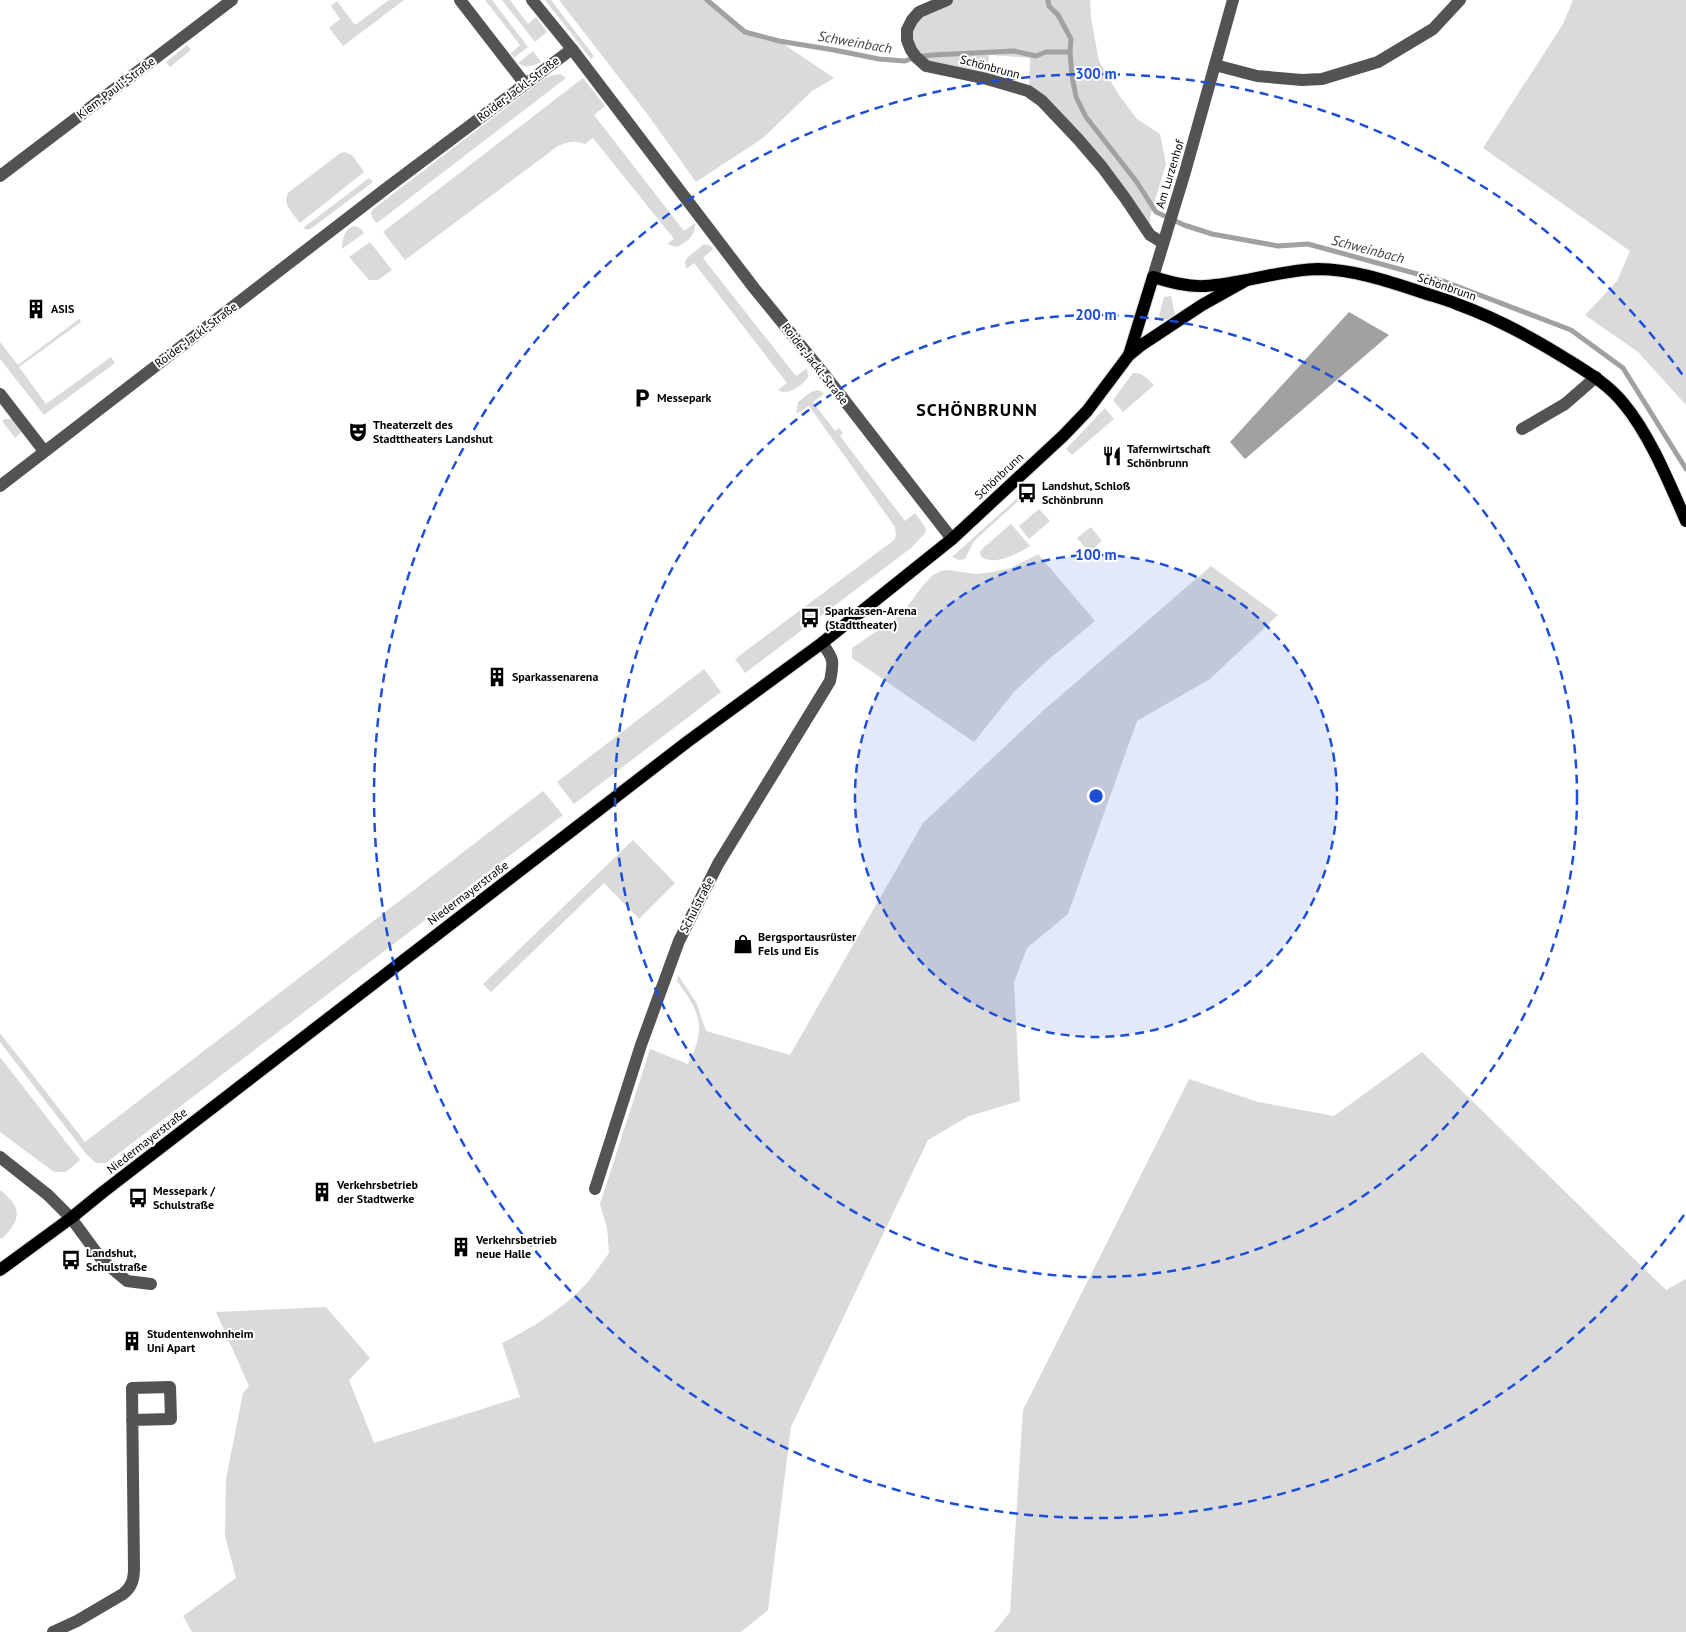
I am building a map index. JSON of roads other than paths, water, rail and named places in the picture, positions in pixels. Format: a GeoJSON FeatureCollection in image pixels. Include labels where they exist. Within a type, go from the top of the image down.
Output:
{"type":"FeatureCollection","features":[{"type":"Feature","properties":{"kind":"main road","name":"Schönbrunn"},"geometry":{"type":"LineString","coordinates":[[1153,277],[1179,284],[1204,286],[1318,269],[1346,272],[1398,284],[1457,304],[1508,326],[1543,344],[1596,377],[1624,404],[1638,424],[1666,476],[1686,521]]}},
{"type":"Feature","properties":{"kind":"main road","name":"Am Lurzenhof"},"geometry":{"type":"LineString","coordinates":[[1129,355],[1153,277]]}},
{"type":"Feature","properties":{"kind":"main road","name":"Schönbrunn"},"geometry":{"type":"LineString","coordinates":[[952,539],[1063,436],[1087,411],[1129,355],[1202,306],[1245,281]]}},
{"type":"Feature","properties":{"kind":"main road","name":"Niedermayerstraße"},"geometry":{"type":"LineString","coordinates":[[0,1270],[71,1218],[687,742],[822,643],[952,539]]}},
{"type":"Feature","properties":{"kind":"street","name":"Kiem-Pauli-Straße"},"geometry":{"type":"LineString","coordinates":[[0,176],[232,0]]}},
{"type":"Feature","properties":{"kind":"street"},"geometry":{"type":"LineString","coordinates":[[460,0],[526,84]]}},
{"type":"Feature","properties":{"kind":"street"},"geometry":{"type":"LineString","coordinates":[[532,0],[572,49]]}},
{"type":"Feature","properties":{"kind":"street","name":"Schönbrunn"},"geometry":{"type":"LineString","coordinates":[[948,0],[918,12],[912,20],[907,30],[907,40],[916,57],[926,66],[987,79],[1028,91],[1042,101],[1102,167],[1150,235],[1163,243]]}},
{"type":"Feature","properties":{"kind":"street","name":"Am Lurzenhof"},"geometry":{"type":"LineString","coordinates":[[1153,277],[1216,65],[1233,0]]}},
{"type":"Feature","properties":{"kind":"street"},"geometry":{"type":"LineString","coordinates":[[1216,65],[1257,76],[1302,80],[1322,79],[1378,62],[1432,29],[1460,0]]}},
{"type":"Feature","properties":{"kind":"street","name":"Roider-Jackl-Straße"},"geometry":{"type":"LineString","coordinates":[[0,486],[388,187],[572,49],[754,288],[824,374],[952,539]]}},
{"type":"Feature","properties":{"kind":"street"},"geometry":{"type":"LineString","coordinates":[[1522,429],[1565,404],[1596,377]]}},
{"type":"Feature","properties":{"kind":"street"},"geometry":{"type":"LineString","coordinates":[[0,394],[44,451]]}},
{"type":"Feature","properties":{"kind":"street","name":"Schulstraße"},"geometry":{"type":"LineString","coordinates":[[595,1189],[641,1045],[679,941],[718,864],[830,681],[834,665],[830,654],[822,643]]}},
{"type":"Feature","properties":{"kind":"street"},"geometry":{"type":"LineString","coordinates":[[0,1157],[48,1195],[71,1218],[102,1260],[127,1281],[151,1284]]}},
{"type":"Feature","properties":{"kind":"street"},"geometry":{"type":"LineString","coordinates":[[53,1632],[77,1621],[123,1594],[132,1585],[134,1568],[132,1420]]}},
{"type":"Feature","properties":{"kind":"waterway","name":"Schweinbach"},"geometry":{"type":"LineString","coordinates":[[707,0],[745,32],[779,41],[879,59],[905,61],[916,57],[932,55],[1014,51],[1036,56],[1046,52],[1070,52]]}},
{"type":"Feature","properties":{"kind":"waterway","name":"Schweinbach"},"geometry":{"type":"LineString","coordinates":[[1048,0],[1049,6],[1058,15],[1071,39],[1072,76],[1076,97],[1086,117],[1136,181],[1156,212],[1184,225],[1212,234],[1278,246],[1308,244],[1443,281],[1571,330],[1623,368],[1686,469]]}},
{"type":"Feature","properties":{"kind":"place","name":"ASIS"},"geometry":{"type":"Point","coordinates":[36,309]}},
{"type":"Feature","properties":{"kind":"place","name":"Messepark"},"geometry":{"type":"Point","coordinates":[642,398]}},
{"type":"Feature","properties":{"kind":"place","name":"Theaterzelt des Stadttheaters Landshut"},"geometry":{"type":"Point","coordinates":[358,432]}},
{"type":"Feature","properties":{"kind":"place","name":"Tafernwirtschaft Schönbrunn"},"geometry":{"type":"Point","coordinates":[1112,456]}},
{"type":"Feature","properties":{"kind":"place","name":"Landshut, Schloß Schönbrunn"},"geometry":{"type":"Point","coordinates":[1027,493]}},
{"type":"Feature","properties":{"kind":"place","name":"Sparkassen-Arena (Stadttheater)"},"geometry":{"type":"Point","coordinates":[810,618]}},
{"type":"Feature","properties":{"kind":"place","name":"Sparkassenarena"},"geometry":{"type":"Point","coordinates":[497,677]}},
{"type":"Feature","properties":{"kind":"place","name":"Bergsportausrüster Fels und Eis"},"geometry":{"type":"Point","coordinates":[743,944]}},
{"type":"Feature","properties":{"kind":"place","name":"Verkehrsbetrieb der Stadtwerke"},"geometry":{"type":"Point","coordinates":[322,1192]}},
{"type":"Feature","properties":{"kind":"place","name":"Messepark / Schulstraße"},"geometry":{"type":"Point","coordinates":[138,1198]}},
{"type":"Feature","properties":{"kind":"place","name":"Verkehrsbetrieb neue Halle"},"geometry":{"type":"Point","coordinates":[461,1247]}},
{"type":"Feature","properties":{"kind":"place","name":"Landshut, Schulstraße"},"geometry":{"type":"Point","coordinates":[71,1260]}},
{"type":"Feature","properties":{"kind":"place","name":"Studentenwohnheim Uni Apart"},"geometry":{"type":"Point","coordinates":[132,1341]}},
{"type":"Feature","properties":{"kind":"district","name":"SCHÖNBRUNN"},"geometry":{"type":"Point","coordinates":[977,410]}}]}
